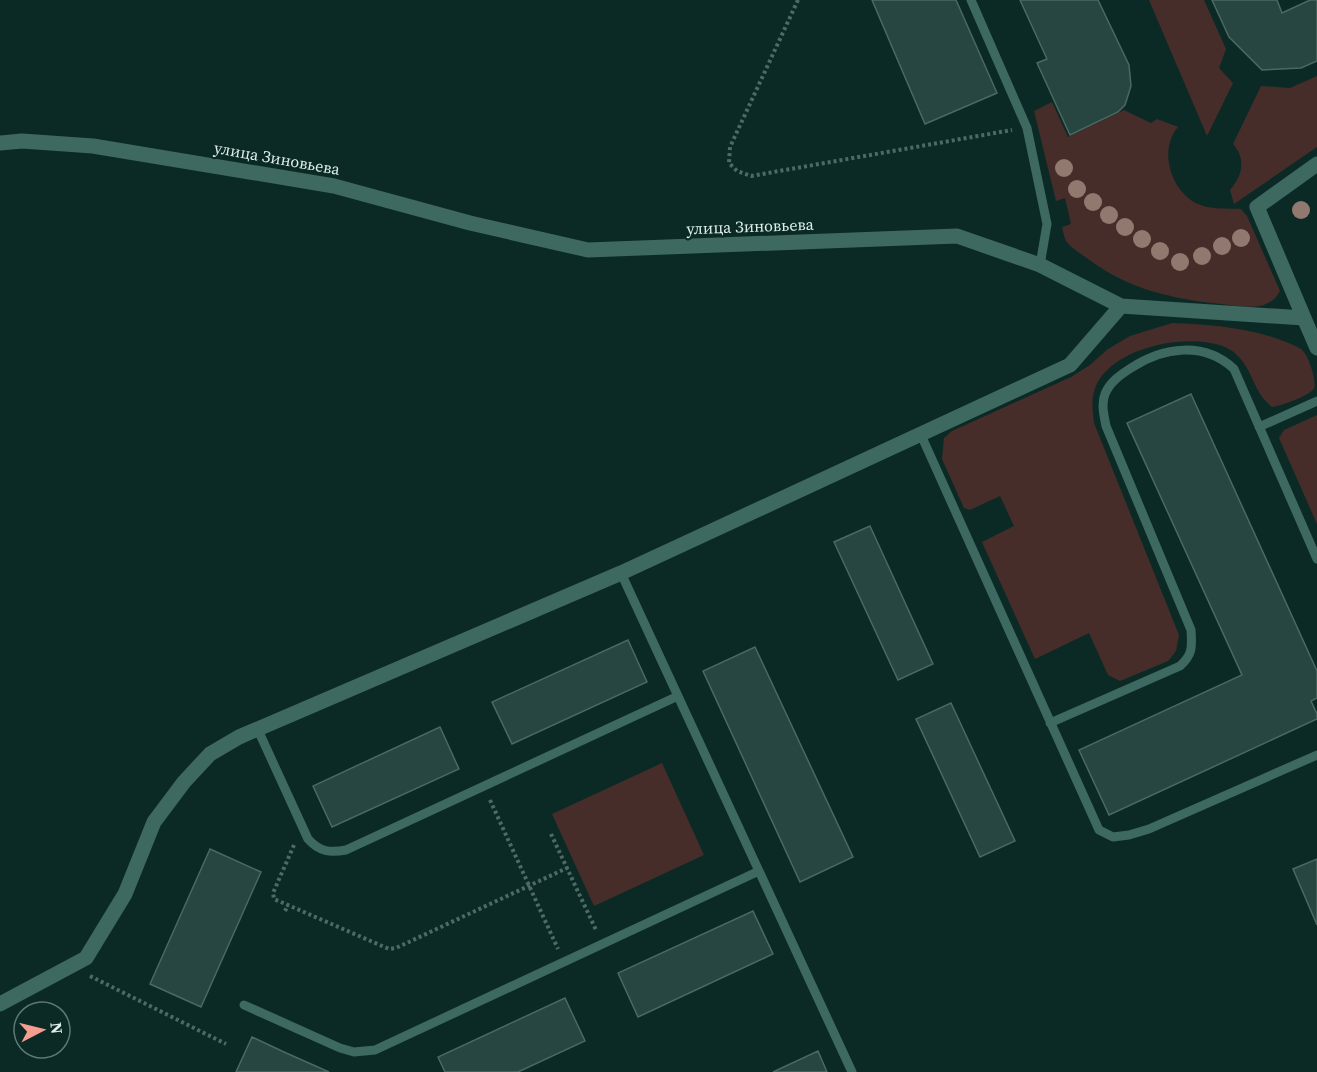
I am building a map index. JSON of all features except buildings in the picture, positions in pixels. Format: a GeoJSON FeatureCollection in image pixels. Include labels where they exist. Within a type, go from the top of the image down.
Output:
{"type":"FeatureCollection","features":[{"type":"Feature","properties":{"kind":"street","name":"улица Зиновьева"},"geometry":{"type":"LineString","coordinates":[[0,143],[22,141],[93,146],[334,186],[470,223],[588,250],[957,236],[1040,265],[1121,306],[1304,318]]}},
{"type":"Feature","properties":{"kind":"street"},"geometry":{"type":"LineString","coordinates":[[1317,164],[1257,207],[1317,348]]}},
{"type":"Feature","properties":{"kind":"street"},"geometry":{"type":"LineString","coordinates":[[0,1004],[86,958],[125,894],[154,822],[184,782],[210,753],[239,737],[621,573],[1070,365],[1121,306]]}},
{"type":"Feature","properties":{"kind":"lane"},"geometry":{"type":"LineString","coordinates":[[971,0],[1028,128],[1047,224],[1040,265]]}},
{"type":"Feature","properties":{"kind":"lane"},"geometry":{"type":"LineString","coordinates":[[1050,723],[1180,666],[1188,658],[1191,649],[1191,630],[1106,426],[1104,396],[1108,388],[1124,372],[1158,354],[1185,350],[1205,352],[1224,360],[1234,369],[1317,558]]}},
{"type":"Feature","properties":{"kind":"lane"},"geometry":{"type":"LineString","coordinates":[[1258,427],[1317,401]]}},
{"type":"Feature","properties":{"kind":"lane"},"geometry":{"type":"LineString","coordinates":[[921,435],[1099,830],[1113,837],[1149,829],[1317,755]]}},
{"type":"Feature","properties":{"kind":"lane"},"geometry":{"type":"LineString","coordinates":[[621,573],[852,1072]]}},
{"type":"Feature","properties":{"kind":"lane"},"geometry":{"type":"LineString","coordinates":[[258,730],[308,839],[315,846],[333,852],[346,850],[678,696]]}},
{"type":"Feature","properties":{"kind":"lane"},"geometry":{"type":"LineString","coordinates":[[244,1005],[340,1048],[354,1052],[375,1050],[759,871]]}},
{"type":"Feature","properties":{"kind":"path"},"geometry":{"type":"LineString","coordinates":[[798,0],[730,147],[729,163],[737,171],[751,176],[1028,128]]}},
{"type":"Feature","properties":{"kind":"path"},"geometry":{"type":"LineString","coordinates":[[483,786],[564,961]]}},
{"type":"Feature","properties":{"kind":"path"},"geometry":{"type":"LineString","coordinates":[[302,827],[272,895],[276,900],[381,947],[392,949],[567,868]]}},
{"type":"Feature","properties":{"kind":"path"},"geometry":{"type":"LineString","coordinates":[[551,834],[602,944]]}},
{"type":"Feature","properties":{"kind":"path"},"geometry":{"type":"LineString","coordinates":[[285,911],[288,905]]}},
{"type":"Feature","properties":{"kind":"path"},"geometry":{"type":"LineString","coordinates":[[69,966],[226,1044]]}},
{"type":"Feature","properties":{"kind":"shaded area"},"geometry":{"type":"Polygon","coordinates":[[[1149,0],[1204,0],[1226,49],[1219,68],[1233,83],[1207,136],[1149,0]]]}},
{"type":"Feature","properties":{"kind":"shaded area"},"geometry":{"type":"Polygon","coordinates":[[[1317,76],[1317,147],[1234,204],[1230,190],[1238,179],[1241,161],[1233,144],[1261,86],[1290,88],[1317,76]]]}},
{"type":"Feature","properties":{"kind":"shaded area"},"geometry":{"type":"Polygon","coordinates":[[[1052,102],[1068,137],[1124,110],[1151,123],[1157,119],[1178,127],[1172,136],[1168,158],[1175,180],[1181,190],[1198,204],[1214,208],[1241,209],[1247,216],[1280,291],[1275,298],[1269,303],[1246,307],[1153,292],[1106,271],[1071,246],[1066,241],[1062,227],[1071,224],[1065,198],[1056,201],[1034,111],[1052,102]]]}},
{"type":"Feature","properties":{"kind":"shaded area"},"geometry":{"type":"Polygon","coordinates":[[[1172,323],[1245,330],[1273,337],[1295,346],[1302,350],[1308,358],[1314,389],[1306,395],[1272,407],[1260,393],[1248,369],[1237,355],[1229,349],[1194,341],[1152,346],[1115,364],[1101,376],[1092,404],[1094,423],[1179,635],[1176,651],[1168,661],[1120,681],[1108,675],[1089,633],[1035,659],[982,542],[1014,526],[1000,496],[970,510],[964,508],[942,459],[944,438],[952,431],[1071,377],[1090,365],[1108,349],[1130,336],[1172,323]]]}},
{"type":"Feature","properties":{"kind":"shaded area"},"geometry":{"type":"Polygon","coordinates":[[[1317,415],[1317,524],[1279,438],[1284,430],[1317,415]]]}},
{"type":"Feature","properties":{"kind":"shaded area"},"geometry":{"type":"Polygon","coordinates":[[[662,763],[704,855],[594,906],[552,814],[662,763]]]}}]}
